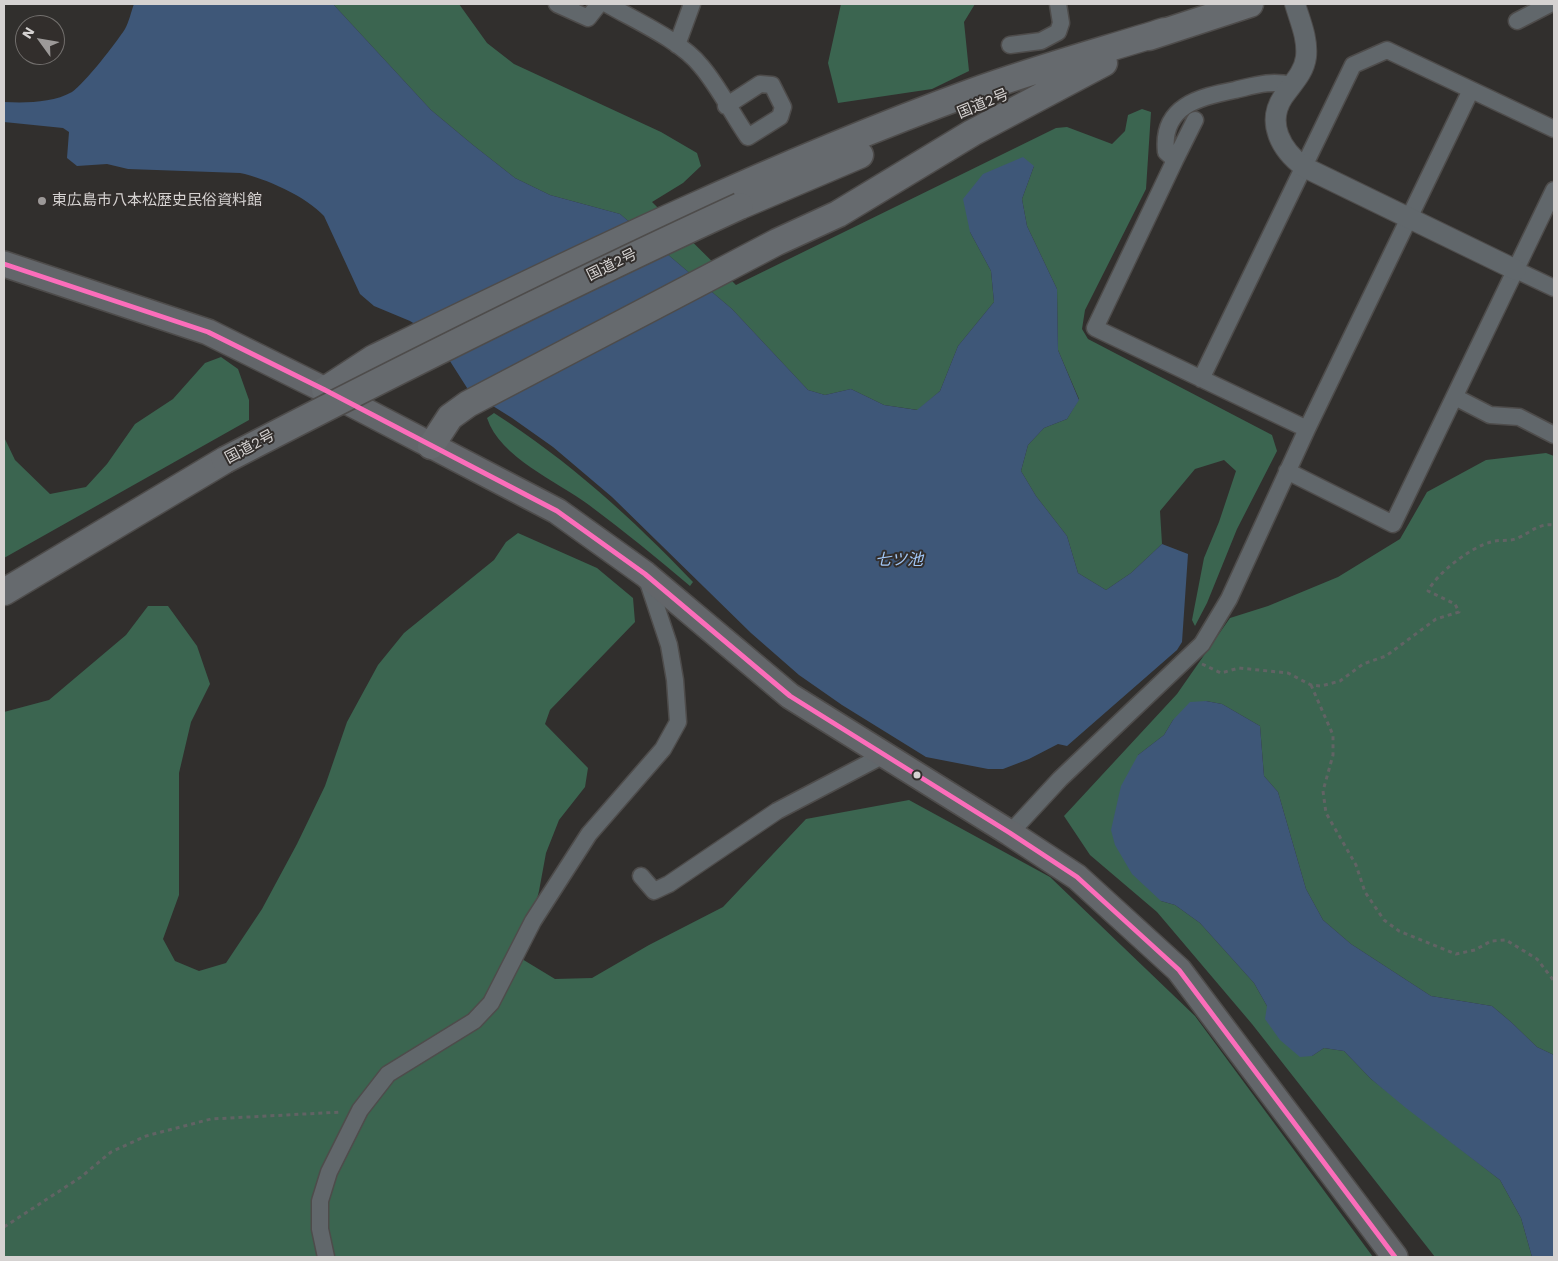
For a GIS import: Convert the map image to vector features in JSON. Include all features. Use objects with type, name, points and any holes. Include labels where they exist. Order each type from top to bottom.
[{"type":"highway","name":"国道2号","points":[[4,592],[225,460],[438,350],[618,262],[740,206],[931,124],[1165,31],[1250,4]]},
{"type":"highway","points":[[325,390],[374,358],[692,206],[818,152],[973,92],[1165,31]]},
{"type":"highway","points":[[431,446],[450,417],[468,404],[777,242],[838,214],[972,132],[1165,31]]},
{"type":"main road","points":[[4,264],[208,332],[325,390],[557,511],[645,574],[790,696],[1077,877],[1179,970],[1395,1257]]},
{"type":"street","points":[[557,4],[588,18],[599,4]]},
{"type":"street","points":[[607,4],[677,44],[701,65],[726,106]]},
{"type":"street","points":[[677,44],[692,4]]},
{"type":"street","points":[[1010,45],[1041,41],[1058,32],[1061,23],[1058,4]]},
{"type":"street","points":[[1294,4],[1306,41],[1303,70],[1282,99],[1276,116],[1277,135],[1285,149],[1304,167],[1554,288]]},
{"type":"street","points":[[1517,21],[1550,4]]},
{"type":"street","points":[[1201,379],[1353,65],[1387,50],[1554,129]]},
{"type":"street","points":[[1176,160],[1166,152],[1165,140],[1171,120],[1183,107],[1200,97],[1274,81],[1292,85]]},
{"type":"street","points":[[1010,833],[1060,779],[1202,644],[1229,599],[1307,429],[1471,90]]},
{"type":"street","points":[[1195,120],[1095,328],[1307,429]]},
{"type":"street","points":[[1287,472],[1393,524],[1554,190]]},
{"type":"street","points":[[1455,397],[1490,415],[1519,417],[1554,435]]},
{"type":"street","points":[[326,1257],[320,1229],[320,1201],[330,1172],[360,1110],[388,1074],[474,1021],[490,1003],[533,921],[589,834],[663,750],[678,722],[669,645],[645,574]]},
{"type":"street","points":[[641,876],[654,891],[669,884],[777,811],[884,754]]},
{"type":"path","points":[[1189,657],[1221,672],[1240,668],[1264,669],[1288,673],[1311,685],[1321,686],[1340,681],[1363,664],[1386,656],[1436,619],[1459,612],[1455,604],[1428,592],[1432,583],[1455,562],[1492,542],[1511,540],[1533,528],[1554,525]]},
{"type":"path","points":[[1311,685],[1333,735],[1333,755],[1323,791],[1326,813],[1356,865],[1365,892],[1384,920],[1399,931],[1456,954],[1475,950],[1491,941],[1506,940],[1538,959],[1554,982]]},
{"type":"path","points":[[4,1226],[80,1177],[111,1152],[146,1136],[211,1119],[360,1110]]},
{"type":"green space","points":[[333,4],[459,4],[487,43],[514,64],[661,132],[697,153],[701,166],[683,183],[652,202],[736,285],[1056,128],[1067,127],[1112,144],[1125,131],[1128,115],[1142,109],[1151,112],[1146,189],[1085,310],[1082,329],[1088,339],[1272,435],[1277,451],[1237,529],[1207,603],[1195,626],[1192,620],[1204,558],[1219,522],[1236,471],[1224,460],[1195,469],[1160,511],[1162,544],[1131,573],[1106,590],[1078,573],[1067,536],[1036,496],[1021,471],[1028,445],[1044,428],[1067,419],[1079,399],[1058,350],[1057,289],[1027,226],[1022,199],[1034,166],[970,232],[991,271],[994,302],[958,346],[940,391],[918,410],[884,405],[851,389],[825,395],[808,390],[732,309],[620,214],[550,195],[515,178],[473,145],[431,110]]},
{"type":"green space","points":[[841,4],[975,4],[964,22],[969,71],[932,89],[838,103],[828,63]]},
{"type":"green space","points":[[221,357],[238,369],[249,400],[249,420],[4,558],[4,437],[15,460],[50,494],[86,487],[107,464],[135,424],[173,399],[205,363]]},
{"type":"green space","points":[[494,413],[548,450],[623,513],[693,582],[690,586],[589,505],[517,457],[494,432],[487,418]]},
{"type":"green space","points":[[1546,453],[1554,456],[1554,1055],[1537,1047],[1492,1006],[1431,996],[1351,944],[1323,920],[1306,889],[1278,792],[1264,776],[1260,726],[1222,704],[1206,701],[1173,720],[1164,735],[1138,755],[1161,901],[1175,905],[1200,923],[1254,983],[1267,1006],[1312,1056],[1324,1048],[1344,1051],[1371,1079],[1500,1180],[1521,1218],[1532,1257],[1435,1257],[1252,1024],[1157,912],[1090,855],[1064,816],[1177,694],[1230,618],[1268,606],[1338,577],[1400,539],[1427,492],[1486,460]]},
{"type":"green space","points":[[518,533],[597,568],[633,598],[635,622],[550,710],[545,724],[588,768],[585,787],[559,820],[546,853],[539,891],[522,959],[555,979],[592,978],[649,945],[723,907],[806,819],[909,800],[1050,877],[1195,1016],[1373,1257],[4,1257],[4,712],[49,700],[126,635],[148,606],[168,606],[197,646],[210,684],[191,722],[179,773],[179,895],[163,939],[175,961],[199,971],[226,963],[262,909],[297,844],[325,786],[347,722],[378,665],[404,633],[494,560],[506,542]]},
{"type":"water","name":"七ツ池","points":[[134,4],[333,4],[431,110],[473,145],[515,178],[550,195],[620,214],[732,309],[808,390],[825,395],[851,389],[884,405],[917,410],[940,391],[958,346],[994,302],[991,271],[970,232],[963,199],[983,174],[1023,157],[1034,166],[1022,199],[1027,226],[1057,289],[1058,350],[1079,400],[1067,419],[1044,428],[1028,445],[1021,471],[1036,496],[1067,536],[1078,573],[1106,590],[1131,573],[1162,544],[1188,554],[1182,642],[1177,650],[1067,746],[1058,744],[1029,759],[1003,769],[988,769],[926,757],[842,705],[799,675],[751,633],[612,497],[553,447],[469,391],[434,336],[410,321],[374,306],[360,294],[324,216],[297,195],[273,184],[240,173],[128,169],[107,164],[77,166],[67,158],[69,132],[63,128],[4,122],[4,102],[48,100],[64,96],[78,87],[125,29]]},
{"type":"water","points":[[1206,701],[1222,704],[1260,726],[1264,776],[1278,792],[1306,889],[1323,920],[1351,944],[1431,996],[1492,1006],[1537,1047],[1554,1055],[1554,1257],[1532,1257],[1521,1218],[1500,1180],[1406,1108],[1371,1079],[1344,1051],[1324,1048],[1312,1056],[1300,1057],[1280,1040],[1265,1019],[1267,1006],[1254,983],[1200,923],[1175,905],[1161,901],[1132,874],[1115,845],[1111,830],[1121,786],[1138,755],[1164,735],[1173,720],[1190,702]]},
{"type":"transit line","points":[[4,264],[208,332],[325,390],[557,511],[645,574],[790,696],[1077,877],[1179,970],[1395,1257]]},
{"type":"place","name":"東広島市八本松歴史民俗資料館","points":[[42,201]]}]
